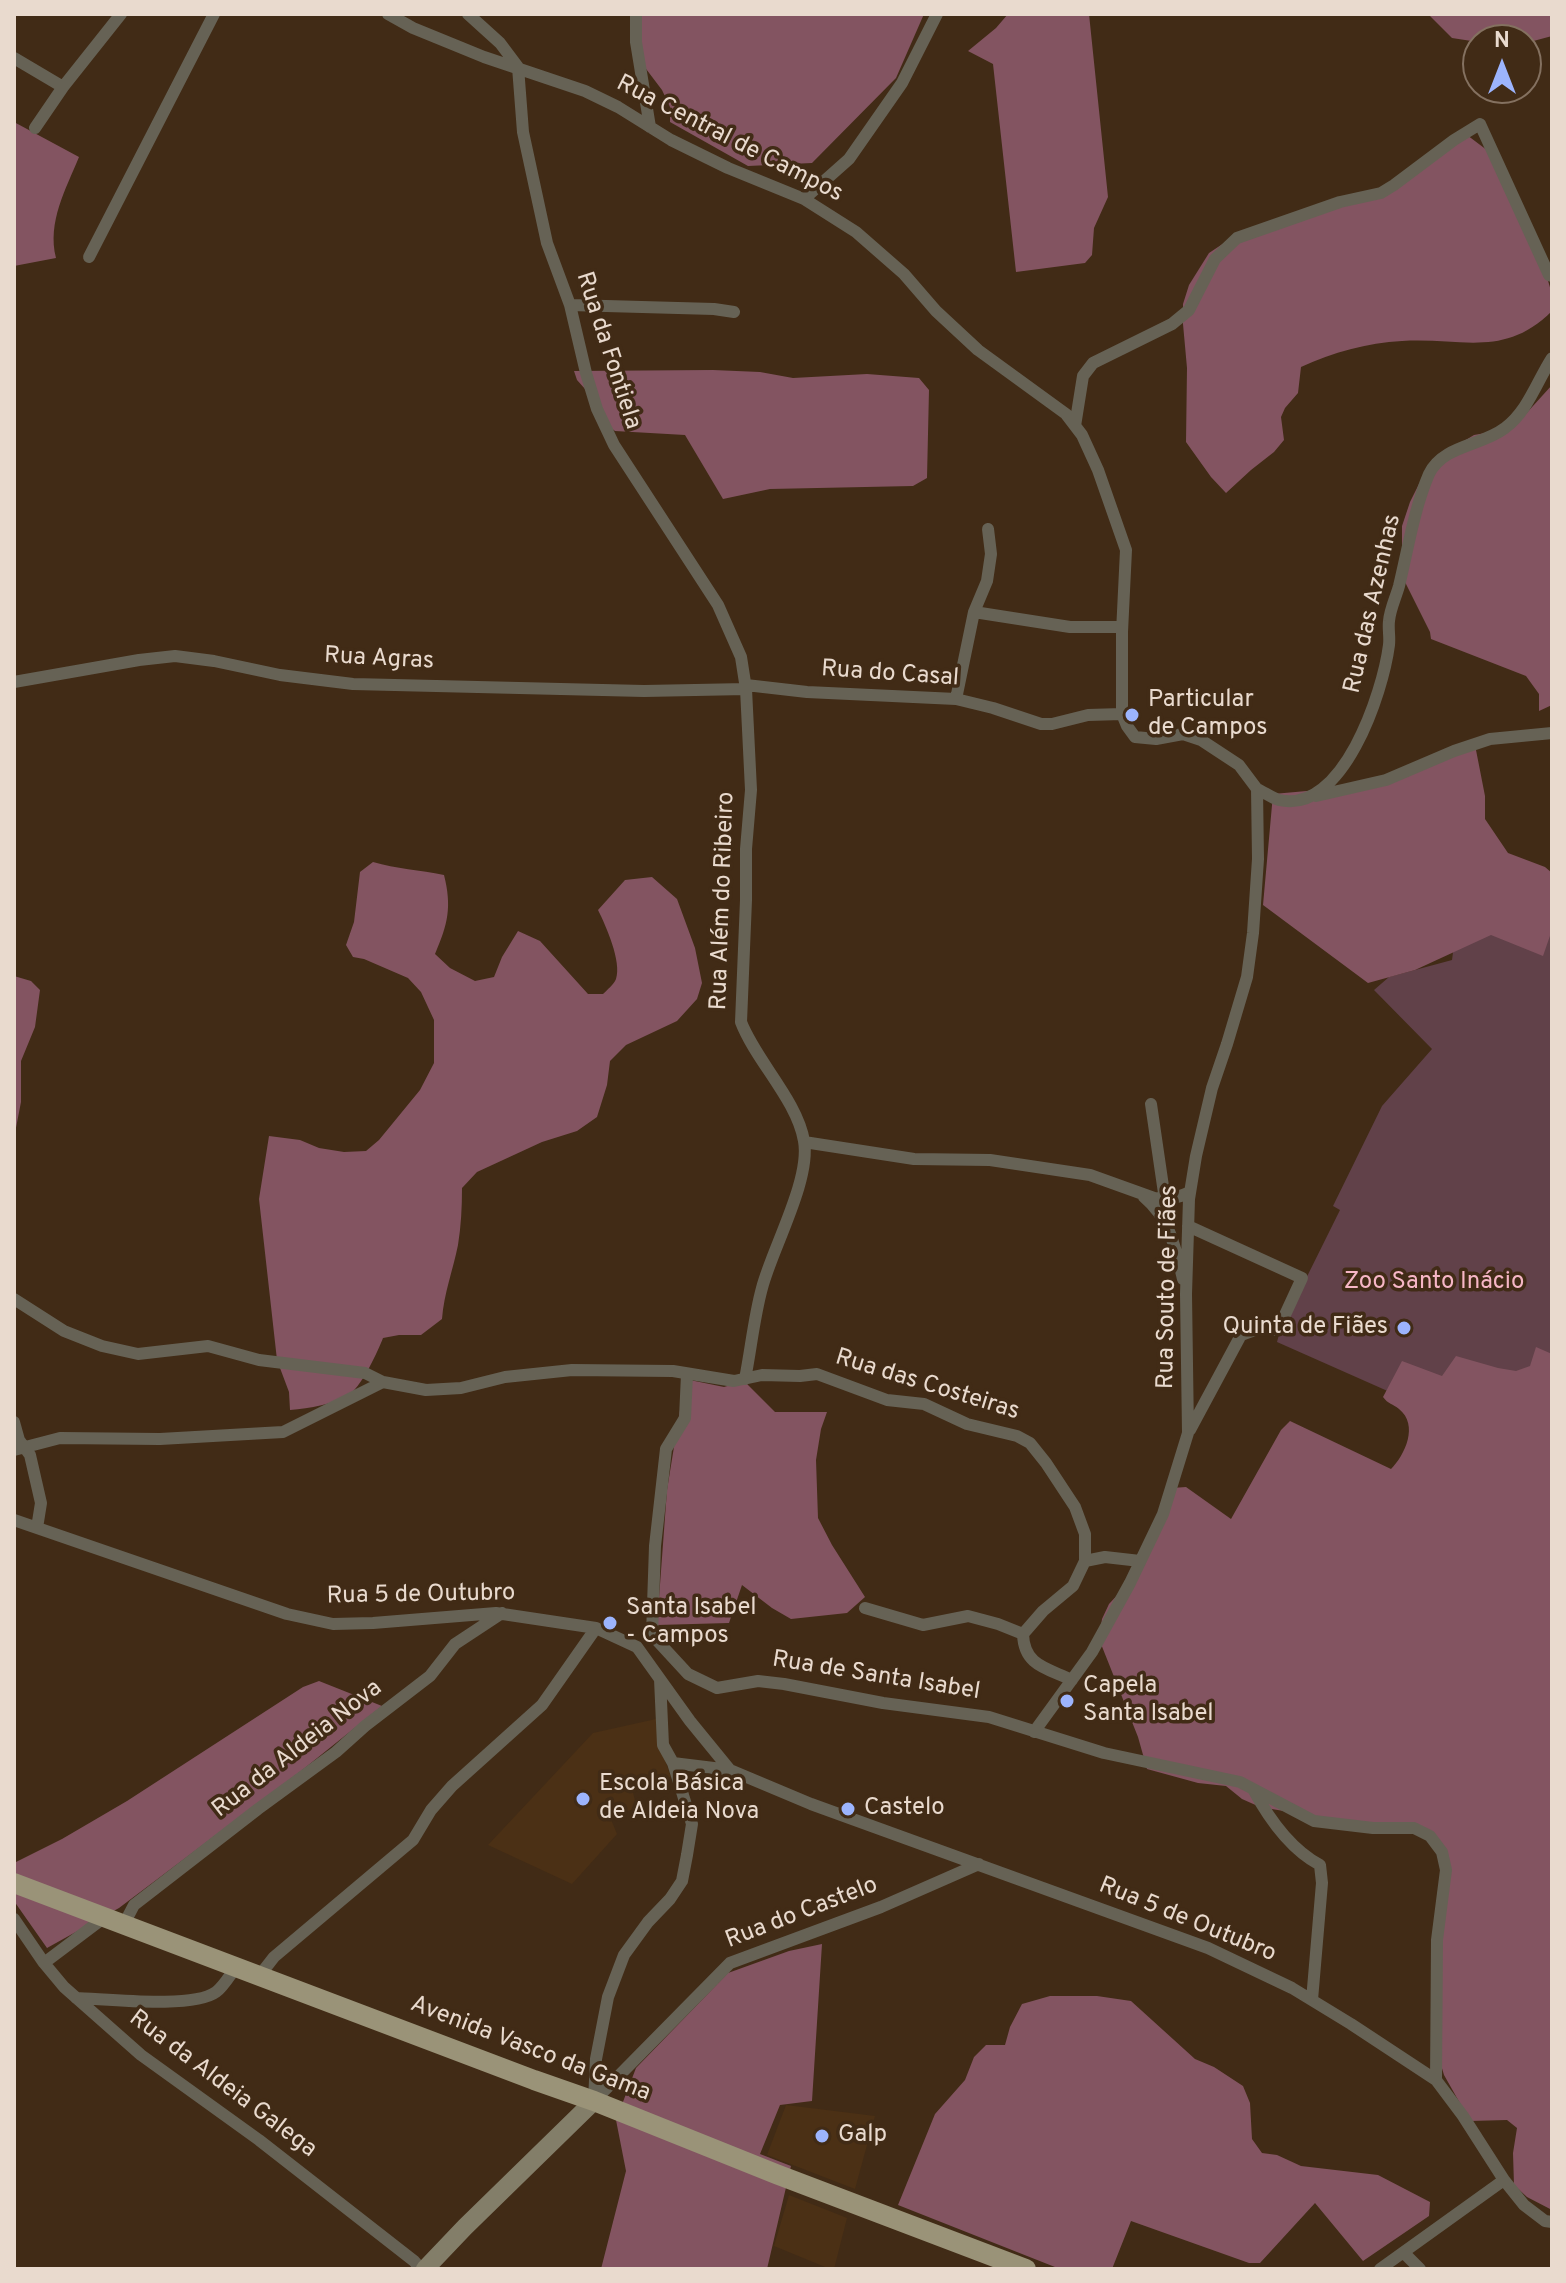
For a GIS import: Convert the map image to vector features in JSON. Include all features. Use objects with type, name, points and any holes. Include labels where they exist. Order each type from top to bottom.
[{"type":"main road","name":"Avenida Vasco da Gama","points":[[14,1883],[594,2101],[1026,2269]]},
{"type":"street","points":[[35,128],[121,14]]},
{"type":"street","points":[[89,257],[214,14]]},
{"type":"street","name":"Rua Central de Campos","points":[[388,14],[413,28],[470,51],[585,91],[618,107],[671,140],[728,168],[804,199],[856,232],[904,274],[936,311],[978,350],[1066,414],[1082,435],[1098,470],[1126,550],[1122,714]]},
{"type":"street","points":[[468,14],[500,43],[518,67]]},
{"type":"street","points":[[636,14],[636,42],[650,127]]},
{"type":"street","points":[[804,199],[849,159],[902,83],[937,14]]},
{"type":"street","points":[[14,58],[63,87]]},
{"type":"street","name":"Rua da Fontiela","points":[[518,67],[523,132],[534,189],[547,243],[570,305],[597,409],[631,472],[718,605],[741,657],[746,687]]},
{"type":"street","points":[[1075,426],[1083,376],[1093,363],[1181,317],[1189,310],[1215,259],[1237,238],[1340,202],[1381,193],[1480,124],[1552,276]]},
{"type":"street","points":[[570,305],[734,312]]},
{"type":"street","name":"Rua das Azenhas","points":[[1301,799],[1324,788],[1349,759],[1369,719],[1389,644],[1389,621],[1430,473],[1454,450],[1488,439],[1508,426],[1533,394],[1552,358]]},
{"type":"street","points":[[956,699],[974,612],[987,581],[991,554],[988,529]]},
{"type":"street","points":[[974,612],[1070,627],[1122,627]]},
{"type":"street","name":"Rua Agras","points":[[14,682],[175,656],[280,675],[353,684],[644,691],[746,687]]},
{"type":"street","name":"Rua do Casal","points":[[746,687],[956,699],[1041,724],[1088,715],[1122,714]]},
{"type":"street","name":"Rua Além do Ribeiro","points":[[745,1379],[762,1287],[803,1167],[804,1142],[797,1120],[746,1037],[741,1022],[746,849],[751,790],[746,687]]},
{"type":"street","points":[[1122,714],[1135,737],[1156,739],[1183,734],[1201,740],[1239,765],[1257,789],[1279,800],[1301,799],[1386,780],[1490,739],[1552,733]]},
{"type":"street","name":"Rua Souto de Fiães","points":[[1034,1732],[1092,1652],[1140,1561],[1163,1514],[1188,1433],[1186,1294],[1190,1192],[1212,1088],[1247,977],[1258,859],[1257,789]]},
{"type":"street","points":[[1151,1104],[1165,1200]]},
{"type":"street","points":[[804,1142],[914,1159],[990,1160],[1090,1175],[1165,1200],[1190,1192]]},
{"type":"street","points":[[1138,1192],[1155,1207],[1171,1230],[1186,1294]]},
{"type":"street","points":[[1188,1226],[1302,1278],[1278,1330],[1260,1328],[1241,1335],[1188,1433]]},
{"type":"street","name":"Rua das Costeiras","points":[[14,1299],[64,1331],[102,1346],[138,1354],[208,1346],[259,1360],[365,1373],[383,1382],[426,1390],[461,1388],[505,1377],[572,1370],[673,1371],[719,1381],[762,1375],[817,1374],[887,1400],[924,1404],[967,1424],[1017,1436],[1030,1443],[1075,1507],[1085,1534],[1085,1561]]},
{"type":"street","points":[[637,1647],[652,1635],[655,1546],[666,1449],[685,1418],[687,1374]]},
{"type":"street","points":[[19,1448],[60,1438],[160,1439],[283,1432],[383,1382]]},
{"type":"street","points":[[14,1422],[19,1448]]},
{"type":"street","points":[[19,1448],[30,1455],[41,1503],[37,1528]]},
{"type":"street","name":"Rua 5 de Outubro","points":[[14,1520],[287,1614],[333,1624],[502,1613],[596,1628],[637,1647],[730,1770]]},
{"type":"street","points":[[1072,1680],[1031,1661],[1023,1647],[1023,1634],[1043,1611],[1073,1586],[1085,1561],[1105,1557],[1140,1561]]},
{"type":"street","points":[[865,1608],[923,1625],[968,1616],[1023,1634]]},
{"type":"street","name":"Rua da Aldeia Nova","points":[[44,1963],[114,1920],[336,1752],[430,1676],[455,1644],[502,1613]]},
{"type":"street","points":[[260,1975],[274,1957],[413,1840],[431,1810],[452,1786],[542,1705],[596,1628]]},
{"type":"street","name":"Rua de Santa Isabel","points":[[652,1635],[688,1674],[717,1688],[758,1681],[883,1703],[989,1717],[1104,1753],[1240,1782],[1314,1821],[1373,1828],[1414,1828],[1430,1836],[1442,1852],[1446,1870],[1437,1940],[1436,2080]]},
{"type":"street","points":[[423,2269],[594,2101],[596,2059],[608,1997],[624,1955],[682,1881],[692,1824],[673,1763],[663,1745],[660,1677]]},
{"type":"street","name":"Rua 5 de Outubro","points":[[673,1763],[730,1770],[811,1804],[1208,1948],[1292,1988],[1436,2080],[1524,2205],[1545,2221],[1552,2222]]},
{"type":"street","points":[[1253,1789],[1264,1810],[1287,1839],[1304,1857],[1320,1865],[1322,1883],[1312,2000]]},
{"type":"street","name":"Rua do Castelo","points":[[594,2101],[730,1963],[881,1907],[979,1864]]},
{"type":"street","name":"Rua da Aldeia Galega","points":[[14,1919],[64,1987],[141,2055],[259,2140],[423,2269]]},
{"type":"street","points":[[76,1998],[194,2001],[216,1992],[236,1967]]},
{"type":"street","points":[[1380,2269],[1504,2180]]},
{"type":"street","points":[[1404,2253],[1420,2269]]},
{"type":"shaded area","points":[[632,14],[924,14],[896,78],[812,163],[748,166],[670,122],[670,107],[662,90],[634,53]]},
{"type":"shaded area","points":[[1008,14],[1089,14],[1108,197],[1094,228],[1092,255],[1085,263],[1016,272],[993,64],[968,51]]},
{"type":"shaded area","points":[[1428,14],[1552,14],[1552,36],[1542,39],[1542,24],[1462,24],[1462,40],[1452,38]]},
{"type":"shaded area","points":[[14,122],[79,157],[56,219],[56,258],[14,266]]},
{"type":"shaded area","points":[[1467,135],[1500,160],[1543,264],[1552,294],[1552,311],[1534,326],[1499,341],[1376,344],[1338,353],[1301,367],[1298,393],[1281,417],[1284,440],[1226,493],[1186,442],[1187,368],[1183,304],[1189,285],[1209,253],[1224,243],[1399,187]]},
{"type":"shaded area","points":[[574,371],[760,372],[793,378],[867,374],[919,378],[929,390],[927,478],[913,486],[770,489],[723,499],[685,435],[615,431],[604,423],[593,398],[577,380]]},
{"type":"shaded area","points":[[1552,385],[1552,705],[1539,711],[1539,694],[1526,676],[1431,639],[1402,576],[1402,526],[1419,484],[1454,447],[1474,435],[1502,430],[1523,417]]},
{"type":"shaded area","points":[[1461,746],[1476,750],[1485,796],[1485,819],[1508,853],[1545,867],[1552,873],[1552,930],[1543,956],[1491,935],[1415,970],[1368,983],[1263,905],[1273,794],[1385,784]]},
{"type":"shaded area","points":[[373,862],[444,875],[447,915],[435,954],[450,968],[475,981],[494,977],[518,931],[540,941],[588,994],[603,994],[615,981],[617,972],[612,944],[598,910],[625,880],[652,877],[677,899],[695,948],[702,983],[697,999],[677,1021],[626,1045],[610,1061],[607,1085],[597,1117],[577,1131],[542,1142],[477,1172],[462,1188],[458,1245],[442,1319],[421,1335],[383,1338],[365,1376],[351,1393],[329,1403],[290,1410],[289,1392],[277,1360],[259,1199],[269,1136],[300,1140],[319,1148],[344,1152],[366,1151],[379,1140],[420,1090],[434,1063],[434,1020],[421,992],[408,978],[353,957],[346,945],[354,922],[360,872]]},
{"type":"shaded area","points":[[14,976],[31,981],[40,990],[35,1027],[21,1061],[21,1102],[14,1138]]},
{"type":"shaded area","points":[[1536,1347],[1552,1354],[1552,2210],[1527,2197],[1514,2185],[1513,2153],[1517,2128],[1507,2120],[1470,2121],[1444,2075],[1433,2038],[1441,1872],[1438,1850],[1418,1831],[1260,1807],[1242,1799],[1226,1786],[1198,1783],[1147,1769],[1138,1737],[1099,1639],[1102,1619],[1109,1604],[1122,1590],[1172,1488],[1186,1487],[1231,1519],[1281,1430],[1290,1421],[1391,1469],[1405,1448],[1409,1431],[1405,1416],[1383,1397],[1402,1361],[1442,1376],[1456,1356],[1516,1371],[1530,1366]]},
{"type":"shaded area","points":[[685,1379],[724,1387],[744,1381],[775,1412],[827,1412],[816,1460],[818,1518],[865,1597],[847,1613],[791,1619],[742,1585],[729,1623],[657,1625],[667,1490]]},
{"type":"shaded area","points":[[319,1681],[382,1706],[119,1908],[47,1948],[14,1901],[14,1863],[127,1801],[303,1687]]},
{"type":"shaded area","name":"Escola Básica de Aldeia Nova","points":[[656,1719],[659,1745],[671,1777],[632,1789],[637,1808],[610,1817],[617,1834],[572,1884],[488,1845],[593,1733]]},
{"type":"shaded area","points":[[822,1944],[812,2101],[780,2105],[760,2154],[791,2166],[767,2269],[601,2269],[626,2171],[616,2120],[636,2068],[728,1973],[789,1951]]},
{"type":"shaded area","points":[[1050,1996],[1097,1996],[1131,2001],[1195,2059],[1243,2086],[1250,2103],[1252,2139],[1262,2153],[1277,2155],[1301,2166],[1378,2175],[1430,2202],[1429,2216],[1363,2261],[1315,2203],[1260,2263],[1249,2263],[1131,2221],[1112,2269],[1060,2269],[898,2205],[935,2114],[965,2080],[974,2057],[986,2045],[1005,2045],[1022,2004]]},
{"type":"shaded area","name":"Galp","points":[[786,2105],[875,2116],[855,2189],[767,2155]]},
{"type":"shaded area","name":"Galp","points":[[789,2195],[847,2218],[834,2269],[774,2246]]},
{"type":"green space","name":"Zoo Santo Inácio","points":[[1552,916],[1552,1520],[1462,1424],[1277,1342],[1340,1210],[1333,1206],[1382,1106],[1432,1049],[1374,990],[1389,977],[1452,960],[1454,945]]},
{"type":"place","name":"Particular de Campos","points":[[1132,715]]},
{"type":"place","name":"Quinta de Fiães","points":[[1404,1328]]},
{"type":"place","name":"Santa Isabel - Campos","points":[[610,1623]]},
{"type":"place","name":"Capela Santa Isabel","points":[[1067,1701]]},
{"type":"place","name":"Escola Básica de Aldeia Nova","points":[[583,1799]]},
{"type":"place","name":"Castelo","points":[[848,1809]]},
{"type":"place","name":"Galp","points":[[822,2136]]}]
